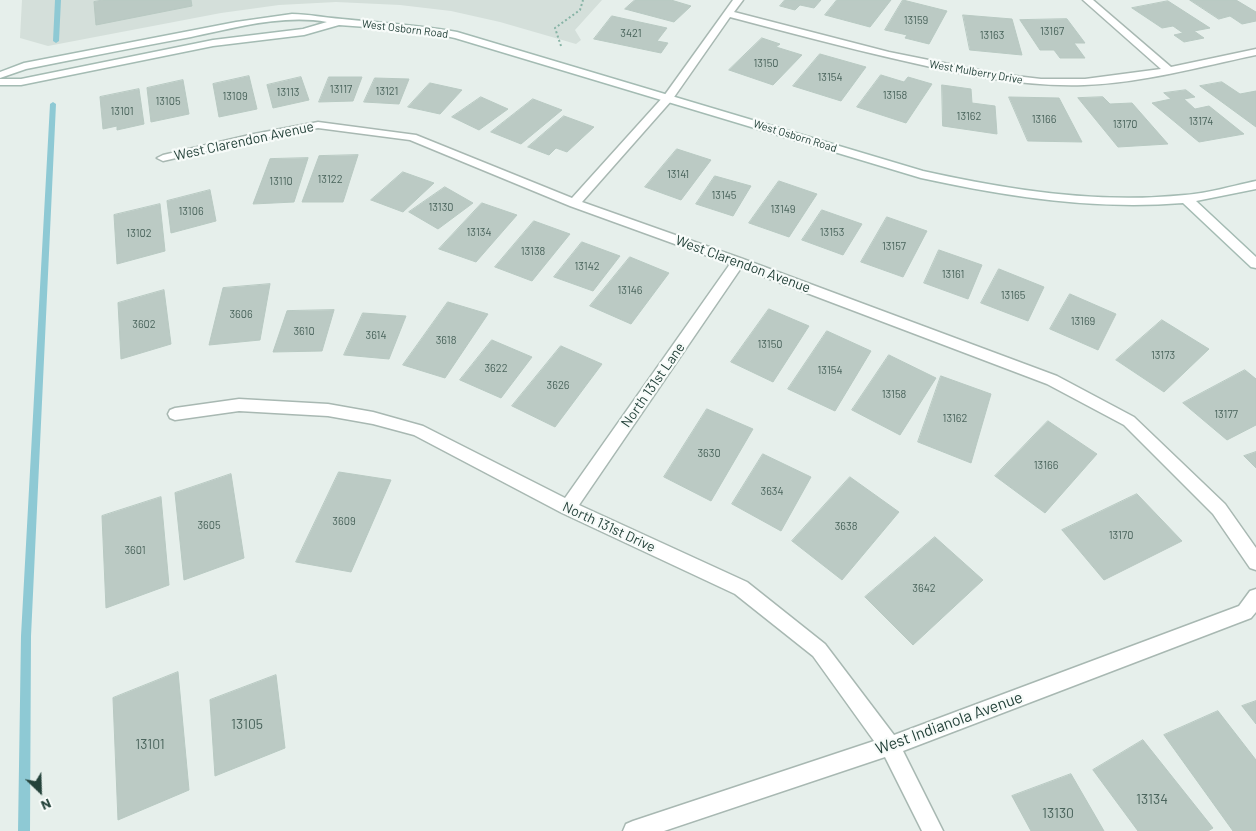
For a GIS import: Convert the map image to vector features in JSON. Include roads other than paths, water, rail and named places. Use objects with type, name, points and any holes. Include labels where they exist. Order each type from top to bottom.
[{"type":"street","points":[[574,203],[668,98],[738,0]]},
{"type":"street","points":[[1088,0],[1168,70]]},
{"type":"street","name":"West Mulberry Drive","points":[[729,14],[883,54],[964,72],[1016,80],[1084,82],[1168,70],[1256,52]]},
{"type":"street","name":"West Osborn Road","points":[[0,75],[24,66],[236,25],[312,17],[340,22],[422,28],[457,35],[504,47],[921,174],[992,190],[1080,200],[1133,202],[1186,199],[1256,185]]},
{"type":"street","name":"West Osborn Road","points":[[0,82],[21,82],[213,43],[304,32],[340,22]]},
{"type":"street","name":"West Clarendon Avenue","points":[[164,158],[254,137],[318,125],[412,137],[574,203],[738,262],[1052,380],[1129,421],[1219,509],[1256,562]]},
{"type":"street","points":[[1186,199],[1256,264]]},
{"type":"street","name":"North 131st Lane","points":[[568,508],[738,262]]},
{"type":"street","name":"North 131st Drive","points":[[175,414],[240,405],[328,410],[373,418],[418,430],[568,508],[741,588],[819,650],[890,746],[933,831]]},
{"type":"street","name":"West Indianola Avenue","points":[[633,831],[890,746],[1245,612],[1256,597]]},
{"type":"waterway","points":[[56,41],[58,0]]},
{"type":"waterway","points":[[24,831],[26,636],[53,104]]}]
